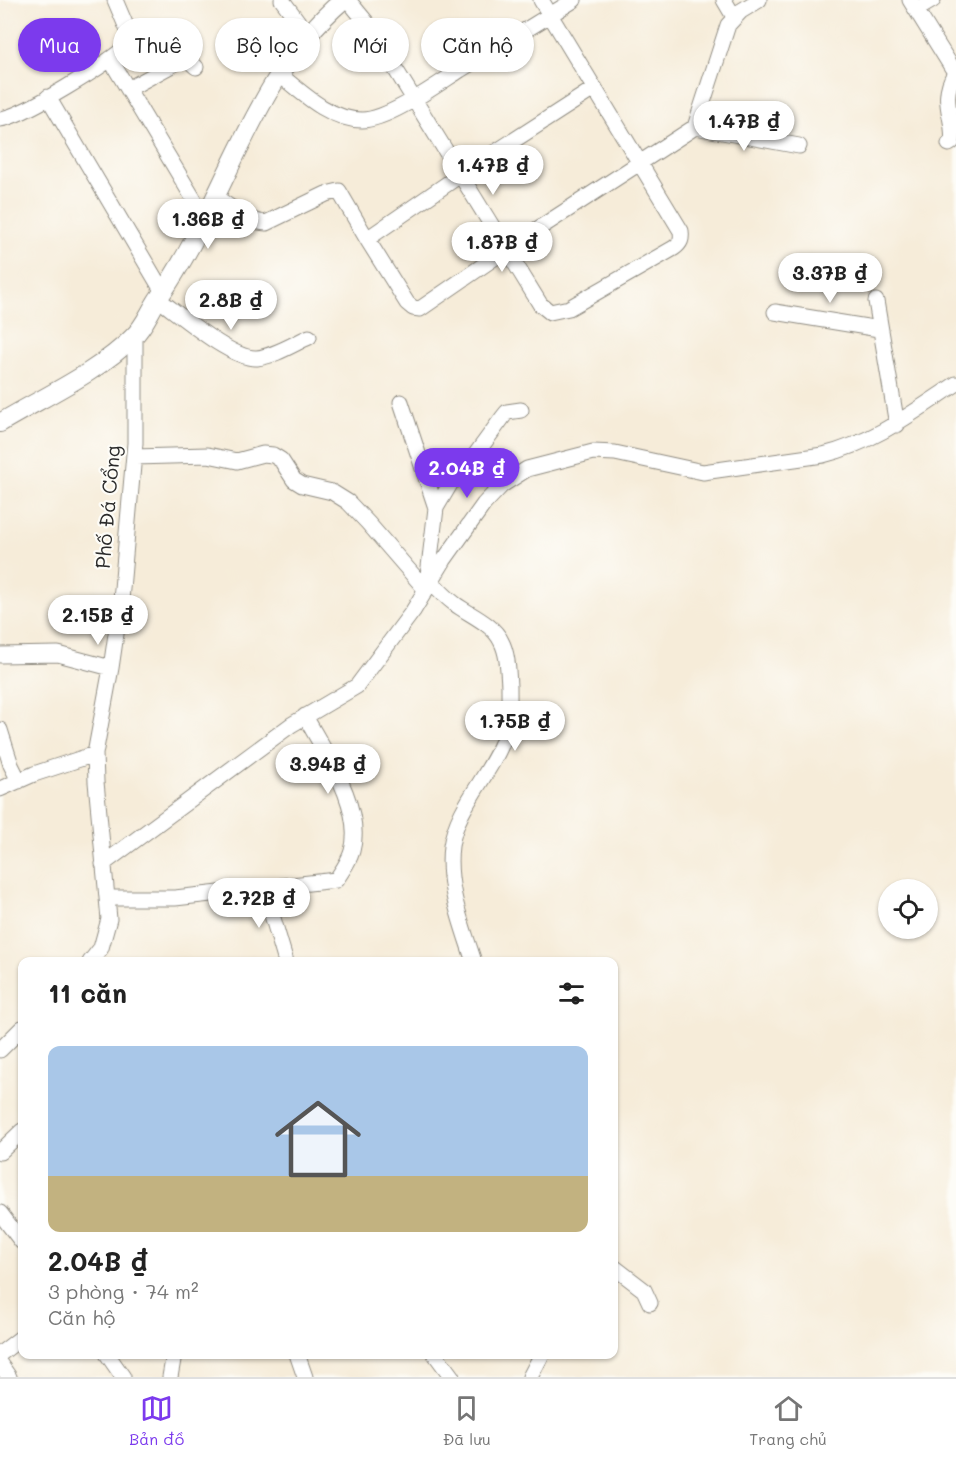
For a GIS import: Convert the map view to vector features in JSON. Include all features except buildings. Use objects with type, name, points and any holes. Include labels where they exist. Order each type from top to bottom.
[{"type":"main road","points":[[320,23],[344,0]]},
{"type":"main road","points":[[0,423],[102,362],[135,336],[205,218],[253,118],[279,74]]},
{"type":"street","points":[[0,119],[11,118],[48,97],[110,59],[128,45],[129,39],[115,0]]},
{"type":"street","points":[[282,0],[296,18]]},
{"type":"street","points":[[348,0],[367,23],[540,304],[550,312],[569,308],[674,248],[680,244],[682,238],[681,231],[541,0]]},
{"type":"street","points":[[279,74],[320,106],[347,117],[362,120],[373,119],[414,99],[574,0]]},
{"type":"street","points":[[724,0],[734,17]]},
{"type":"street","points":[[215,196],[245,216],[266,222],[326,194],[339,191],[407,303],[420,309],[507,249],[695,127],[728,25],[734,17],[759,0]]},
{"type":"street","points":[[933,0],[913,5],[955,74],[948,88],[956,133],[949,144]]},
{"type":"street","points":[[110,59],[205,218]]},
{"type":"street","points":[[128,89],[159,72]]},
{"type":"street","points":[[367,239],[460,175],[595,88]]},
{"type":"street","points":[[48,97],[161,295],[228,350],[244,357],[257,358],[272,354],[309,337]]},
{"type":"street","points":[[695,127],[799,146]]},
{"type":"street","points":[[876,301],[897,425]]},
{"type":"street","points":[[775,312],[879,329]]},
{"type":"street","name":"Phố Đá Cổng","points":[[94,957],[101,948],[107,930],[108,898],[103,864],[95,754],[121,600],[134,457],[135,336]]},
{"type":"street","points":[[103,864],[305,716],[357,686],[413,611],[444,560],[484,504],[502,485],[527,469],[593,452],[615,453],[687,470],[716,471],[833,453],[897,425],[956,384]]},
{"type":"street","points":[[401,402],[436,508],[429,586]]},
{"type":"street","points":[[436,508],[452,481],[473,458],[507,412],[521,410]]},
{"type":"street","points":[[134,457],[208,455],[237,461],[264,454],[273,455],[281,460],[294,480],[302,485],[332,492],[348,502],[429,586],[486,625],[501,639],[508,671],[509,698],[506,733],[499,750],[462,815],[451,845],[452,888],[473,957]]},
{"type":"street","points":[[0,655],[58,654],[111,668]]},
{"type":"street","points":[[108,898],[175,898],[336,880],[353,849],[354,823],[350,807],[334,770],[305,716]]},
{"type":"street","points":[[0,730],[11,765],[19,781]]},
{"type":"street","points":[[0,789],[95,754]]},
{"type":"street","points":[[264,888],[285,957]]},
{"type":"street","points":[[0,1050],[18,1032]]},
{"type":"street","points":[[0,1152],[18,1135]]},
{"type":"street","points":[[0,1213],[18,1237]]},
{"type":"street","points":[[618,1270],[644,1290],[650,1303]]},
{"type":"street","points":[[0,1354],[18,1340]]},
{"type":"street","points":[[110,1359],[123,1377]]},
{"type":"street","points":[[170,1377],[173,1359]]},
{"type":"street","points":[[299,1359],[305,1377]]},
{"type":"street","points":[[439,1359],[452,1377]]},
{"type":"street","points":[[530,1377],[539,1359]]},
{"type":"street","points":[[0,1364],[9,1377]]}]
